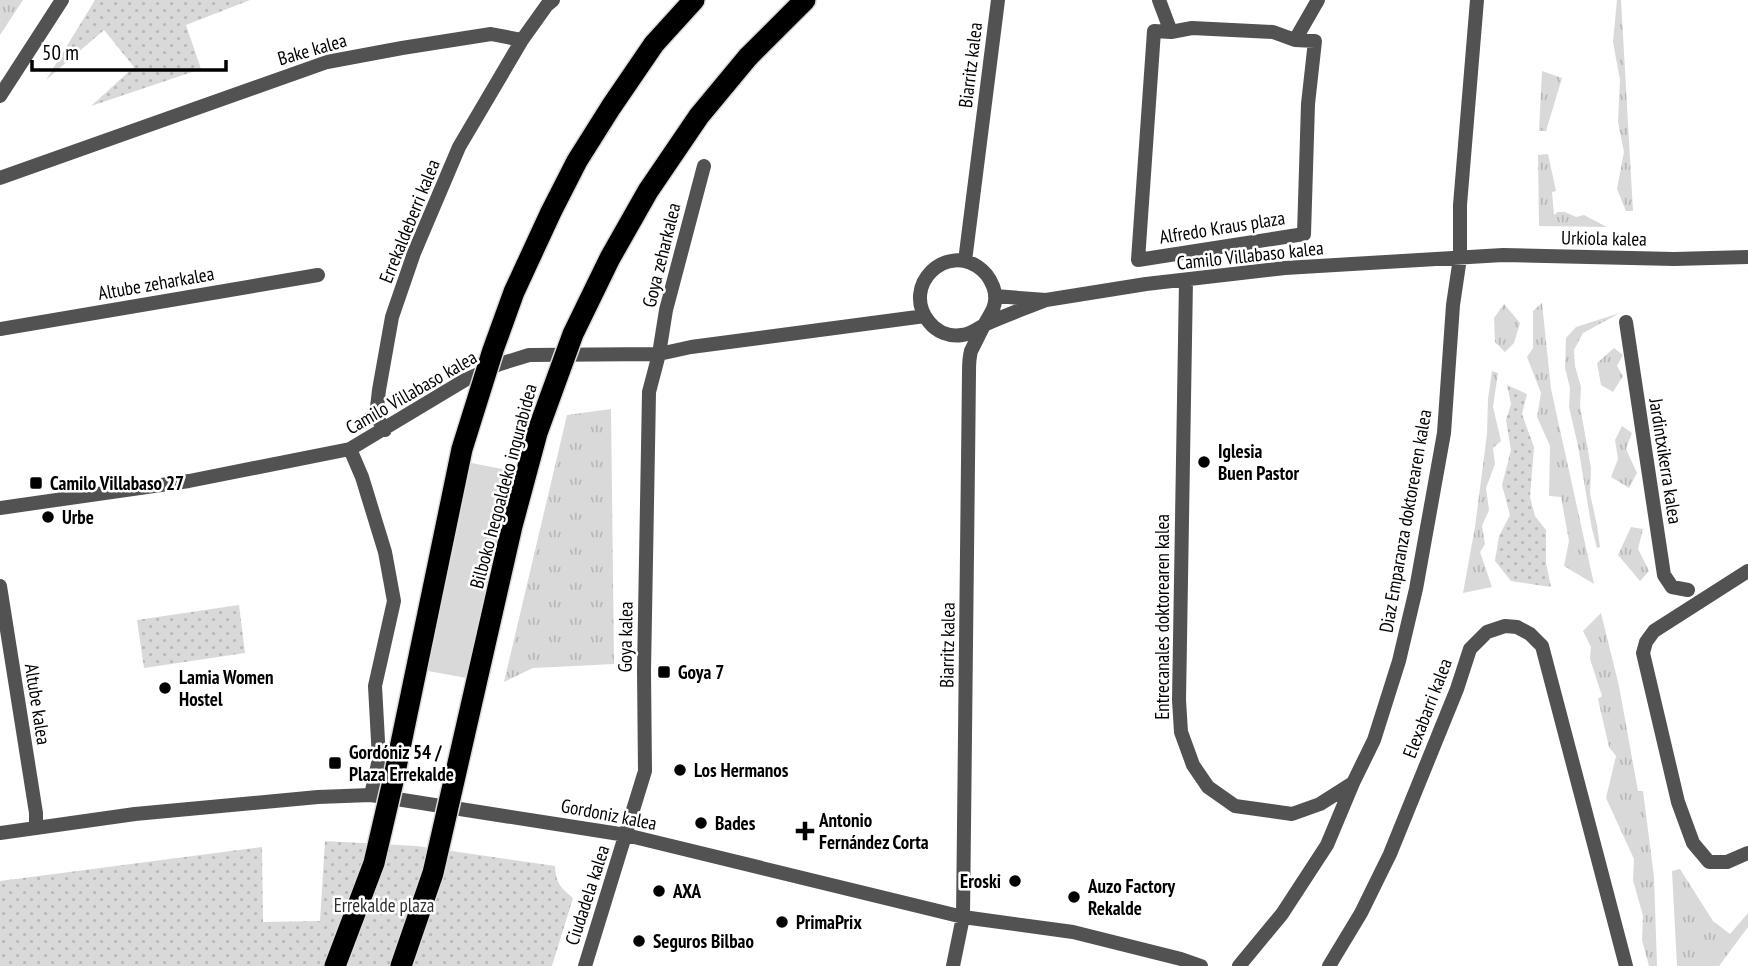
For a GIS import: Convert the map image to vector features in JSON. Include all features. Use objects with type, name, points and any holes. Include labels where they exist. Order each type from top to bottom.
[{"type":"highway","points":[[335,966],[374,863],[462,449],[514,292],[572,171],[611,107],[654,44],[694,0]]},
{"type":"highway","name":"Bilboko hegoaldeko ingurabidea","points":[[401,966],[433,873],[512,526],[537,433],[573,334],[610,258],[648,191],[699,116],[748,57],[805,0]]},
{"type":"street","points":[[0,96],[62,0]]},
{"type":"street","name":"Errekaldeberri kalea","points":[[384,430],[376,416],[379,390],[392,317],[414,253],[459,147],[523,40],[553,0]]},
{"type":"street","name":"Biarritz kalea","points":[[965,261],[998,0]]},
{"type":"street","points":[[1159,0],[1171,32]]},
{"type":"street","points":[[1295,40],[1318,0]]},
{"type":"street","name":"Diaz Emparanza doktorearen kalea","points":[[1239,966],[1282,914],[1327,845],[1374,740],[1399,661],[1416,589],[1444,433],[1453,305],[1460,258],[1460,205],[1477,0]]},
{"type":"street","name":"Alfredo Kraus plaza","points":[[1192,28],[1273,32],[1295,40],[1315,41],[1308,104],[1304,234],[1138,260],[1154,32],[1171,32],[1192,28]]},
{"type":"street","name":"Bake kalea","points":[[0,178],[327,62],[491,34],[523,40]]},
{"type":"street","name":"Goya zeharkalea","points":[[659,354],[666,310],[704,166]]},
{"type":"street","name":"Urkiola kalea","points":[[1460,258],[1503,255],[1748,257]]},
{"type":"street","name":"Camilo Villabaso kalea","points":[[1046,299],[1285,268],[1460,258]]},
{"type":"street","points":[[984,326],[994,307],[995,296],[993,284],[986,273],[977,265],[953,260],[931,271],[920,292],[920,304],[932,325],[941,332],[952,335],[974,332],[1046,299]]},
{"type":"street","name":"Altube zeharkalea","points":[[0,329],[318,275]]},
{"type":"street","name":"Entrecanales doktorearen kalea","points":[[1186,280],[1178,700],[1181,732],[1193,765],[1208,786],[1235,806],[1292,814],[1320,804],[1353,783]]},
{"type":"street","points":[[995,296],[1046,299]]},
{"type":"street","name":"Camilo Villabaso kalea","points":[[0,508],[189,481],[350,449],[465,380],[529,355],[659,354],[691,347],[925,316]]},
{"type":"street","name":"Jardintxikerra kalea","points":[[1626,321],[1664,575],[1671,587],[1688,590]]},
{"type":"street","name":"Biarritz kalea","points":[[954,966],[964,917],[969,372],[970,355],[984,326]]},
{"type":"street","name":"Goya kalea","points":[[626,835],[645,771],[649,392],[659,354]]},
{"type":"street","points":[[350,449],[362,477],[384,552],[394,601],[375,687],[379,759],[372,794]]},
{"type":"street","points":[[1748,571],[1654,631],[1646,642],[1643,653],[1678,802],[1693,843],[1709,862],[1727,862],[1748,853]]},
{"type":"street","name":"Altube kalea","points":[[0,586],[34,799],[36,828]]},
{"type":"street","name":"Elexabarri kalea","points":[[1329,966],[1361,913],[1390,854],[1470,649],[1487,632],[1505,626],[1517,627],[1530,634],[1542,646],[1626,966]]},
{"type":"street","name":"Gordoniz kalea","points":[[0,833],[135,814],[372,794],[626,835],[964,917],[1073,932],[1201,966]]},
{"type":"street","name":"Ciudadela kalea","points":[[585,966],[626,835]]},
{"type":"green space","points":[[0,0],[23,0],[0,35]]},
{"type":"green space","points":[[95,0],[250,0],[186,25],[201,69],[91,106],[134,67],[104,30],[46,80]]},
{"type":"green space","points":[[1617,0],[1621,0],[1633,211],[1626,211],[1617,189],[1624,152],[1618,122],[1620,80],[1613,42]]},
{"type":"green space","points":[[1542,71],[1562,78],[1546,131],[1539,131]]},
{"type":"green space","points":[[1548,154],[1556,191],[1552,192],[1554,215],[1565,212],[1576,217],[1584,215],[1607,227],[1539,226],[1538,155]]},
{"type":"green space","points":[[1542,303],[1551,389],[1594,584],[1564,566],[1569,541],[1561,497],[1549,496],[1550,446],[1537,417],[1541,393],[1527,357],[1533,348],[1533,311]]},
{"type":"green space","points":[[1504,304],[1520,323],[1514,343],[1505,352],[1495,342],[1494,318]]},
{"type":"green space","points":[[1620,313],[1583,333],[1574,350],[1591,468],[1590,494],[1600,547],[1597,548],[1569,407],[1570,388],[1565,368],[1566,338],[1576,327]]},
{"type":"green space","points":[[1614,348],[1623,355],[1617,366],[1623,376],[1613,392],[1601,385],[1597,363]]},
{"type":"green space","points":[[1492,371],[1498,373],[1493,407],[1501,441],[1493,448],[1495,464],[1486,488],[1489,510],[1482,526],[1485,544],[1480,552],[1492,587],[1463,593],[1475,527]]},
{"type":"green space","points":[[1507,385],[1527,394],[1522,414],[1534,447],[1530,497],[1535,516],[1546,530],[1546,563],[1551,587],[1511,581],[1495,561],[1499,536],[1510,515],[1502,485],[1511,450],[1506,420],[1511,404]]},
{"type":"green space","points":[[611,409],[614,664],[533,668],[504,682],[567,415]]},
{"type":"green space","points":[[1622,426],[1632,433],[1626,449],[1637,473],[1629,488],[1611,477],[1618,459],[1615,440]]},
{"type":"green space","points":[[456,460],[517,472],[478,680],[417,669]]},
{"type":"green space","points":[[1631,527],[1643,529],[1638,549],[1649,571],[1640,581],[1618,555]]},
{"type":"green space","points":[[239,605],[245,653],[144,668],[137,620]]},
{"type":"green space","points":[[1601,613],[1619,686],[1638,791],[1643,791],[1654,877],[1657,966],[1649,966],[1642,940],[1643,916],[1633,880],[1634,859],[1606,798],[1616,756],[1609,747],[1598,699],[1602,696],[1590,659],[1591,647],[1583,631]]},
{"type":"green space","name":"Errekalde plaza","points":[[325,841],[417,846],[555,866],[556,877],[573,898],[552,966],[0,966],[0,881],[262,847],[263,922],[320,921]]},
{"type":"green space","points":[[1680,869],[1713,921],[1730,934],[1748,913],[1748,927],[1719,966],[1677,966],[1672,871]]},
{"type":"place","name":"Iglesia Buen Pastor","points":[[1204,462]]},
{"type":"place","name":"Camilo Villabaso 27","points":[[36,483]]},
{"type":"place","name":"Urbe","points":[[48,517]]},
{"type":"place","name":"Goya 7","points":[[664,672]]},
{"type":"place","name":"Lamia Women Hostel","points":[[165,688]]},
{"type":"place","name":"Gordóniz 54 / Plaza Errekalde","points":[[335,763]]},
{"type":"place","name":"Los Hermanos","points":[[680,770]]},
{"type":"place","name":"Bades","points":[[701,823]]},
{"type":"place","name":"Antonio Fernández Corta","points":[[805,831]]},
{"type":"place","name":"Eroski","points":[[1015,881]]},
{"type":"place","name":"AXA","points":[[659,891]]},
{"type":"place","name":"Auzo Factory Rekalde","points":[[1074,897]]},
{"type":"place","name":"PrimaPrix","points":[[782,922]]},
{"type":"place","name":"Seguros Bilbao","points":[[639,941]]}]
